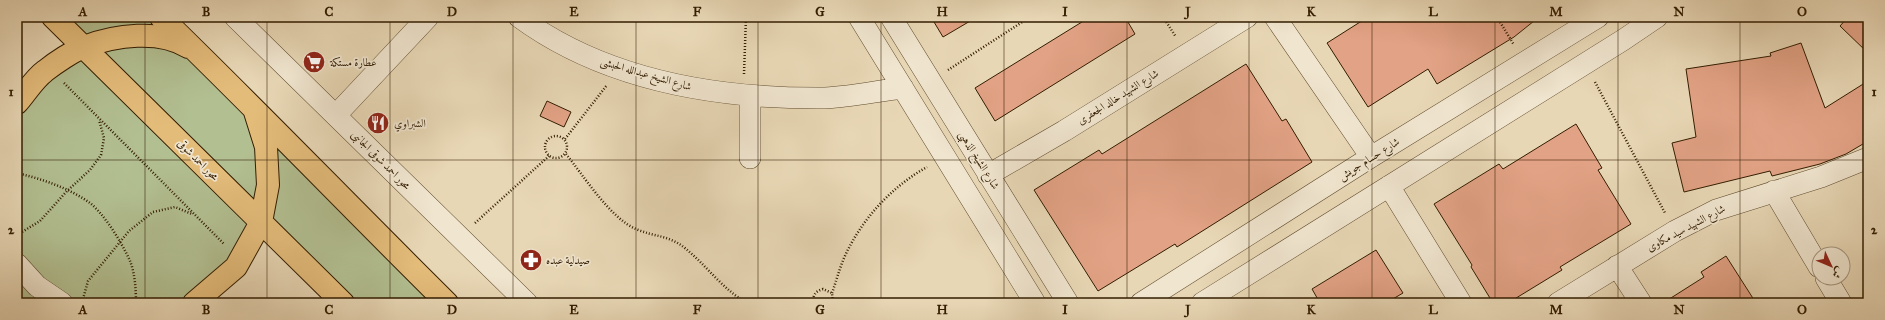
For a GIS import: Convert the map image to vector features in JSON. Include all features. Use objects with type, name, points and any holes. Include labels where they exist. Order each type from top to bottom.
[{"type":"main road","name":"محور احمد شوقى","points":[[53,17],[343,303]]},
{"type":"main road","points":[[161,17],[233,86],[447,303]]},
{"type":"main road","points":[[17,103],[44,71],[83,47],[115,38],[147,36],[179,41],[198,53]]},
{"type":"main road","points":[[194,303],[236,267],[260,222],[268,185],[266,147],[255,111],[233,86]]},
{"type":"street","name":"محور احمد شوقى الجانبى","points":[[235,17],[527,303]]},
{"type":"street","points":[[336,115],[428,17]]},
{"type":"street","name":"شارع الشيخ عبدالله الحبشى","points":[[519,17],[537,30],[576,52],[618,68],[680,86],[747,96],[826,98],[903,88]]},
{"type":"street","points":[[859,17],[1035,303]]},
{"type":"street","name":"شارع الشيخ الذهبى","points":[[890,17],[1068,303]]},
{"type":"street","name":"شارع الشهيد خالد الجعفرى","points":[[988,174],[1064,131],[1247,17]]},
{"type":"street","points":[[1275,17],[1371,157]]},
{"type":"street","name":"شارع حسام جويش","points":[[1141,303],[1371,157],[1598,17]]},
{"type":"street","points":[[1202,303],[1585,64],[1657,17]]},
{"type":"street","points":[[747,96],[750,158]]},
{"type":"street","name":"شارع الشهيد سيد مكاوى","points":[[1558,303],[1675,231],[1716,210],[1821,177],[1868,158]]},
{"type":"street","points":[[1389,186],[1461,303]]},
{"type":"street","points":[[1774,191],[1811,253]]},
{"type":"street","points":[[17,264],[37,286],[62,303]]},
{"type":"street","points":[[1617,266],[1641,303]]},
{"type":"street","points":[[1831,286],[1841,303]]},
{"type":"path","points":[[746,17],[747,96]]},
{"type":"path","points":[[1497,17],[1525,62]]},
{"type":"path","points":[[931,82],[1029,18]]},
{"type":"path","points":[[1585,64],[1675,231]]},
{"type":"path","points":[[564,139],[601,94],[618,68]]},
{"type":"path","points":[[49,69],[240,260]]},
{"type":"path","points":[[17,235],[40,221],[68,190],[90,170],[101,156],[104,138],[99,119]]},
{"type":"path","points":[[555,136],[564,139],[568,144],[566,154],[561,158],[549,156],[545,146],[546,142],[555,136]]},
{"type":"path","points":[[566,154],[618,217],[635,229],[674,240],[687,249],[729,288],[748,303]]},
{"type":"path","points":[[460,236],[549,156]]},
{"type":"path","points":[[833,303],[832,293],[844,259],[862,226],[885,198],[913,175],[945,156]]},
{"type":"path","points":[[17,173],[38,178],[68,190],[91,204],[106,220],[130,262],[136,291],[136,303]]},
{"type":"path","points":[[82,303],[88,281],[129,231],[154,212],[176,207],[194,215]]},
{"type":"path","points":[[814,303],[814,294],[818,290],[823,289],[832,293]]},
{"type":"green space","points":[[53,17],[161,17],[447,303],[343,303],[261,223],[194,303],[17,303],[17,103],[83,47]]},
{"type":"building","points":[[931,17],[977,17],[943,37]]},
{"type":"building","points":[[1090,17],[1125,17],[1135,34],[995,121],[975,88]]},
{"type":"building","points":[[1368,17],[1539,17],[1514,37],[1437,84],[1428,69],[1368,107],[1327,43]]},
{"type":"building","points":[[1848,17],[1868,17],[1868,53],[1840,26]]},
{"type":"building","points":[[1801,43],[1825,108],[1868,81],[1868,141],[1846,154],[1820,164],[1772,176],[1770,171],[1684,192],[1672,143],[1696,137],[1686,69],[1771,56],[1770,53]]},
{"type":"building","points":[[1246,64],[1282,121],[1286,119],[1312,162],[1177,247],[1175,244],[1098,291],[1034,190],[1099,150],[1102,154]]},
{"type":"building","points":[[547,101],[571,112],[564,127],[540,116]]},
{"type":"building","points":[[1576,124],[1602,168],[1598,170],[1631,224],[1560,267],[1562,270],[1508,303],[1493,303],[1471,267],[1472,265],[1434,204],[1499,164],[1503,169]]},
{"type":"building","points":[[1376,250],[1403,293],[1386,303],[1320,303],[1312,289]]},
{"type":"building","points":[[1726,256],[1756,303],[1663,303],[1704,277],[1701,272]]},
{"type":"place","name":"عطارة مستكة","points":[[314,62]]},
{"type":"place","name":"الشبراوي","points":[[378,123]]},
{"type":"place","name":"صيدلية عبده","points":[[531,260]]}]
